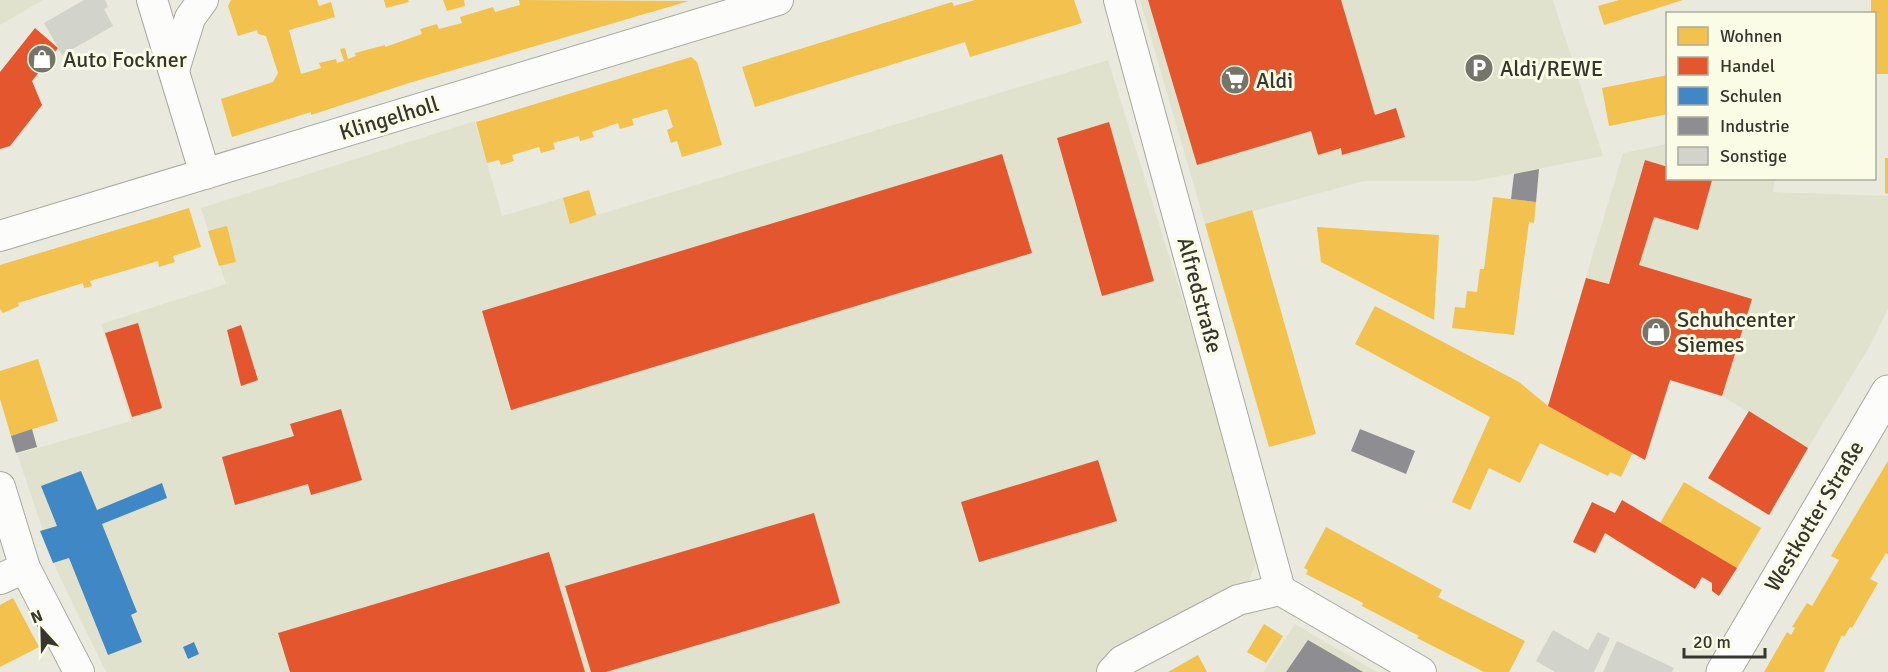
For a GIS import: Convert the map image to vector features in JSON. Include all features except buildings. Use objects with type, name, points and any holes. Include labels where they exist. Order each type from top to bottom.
[{"type":"main road","name":"Westkotter Straße","points":[[1723,672],[1739,641],[1888,392]]},
{"type":"street","points":[[152,0],[205,174]]},
{"type":"street","points":[[174,70],[190,18],[203,0]]},
{"type":"street","name":"Klingelholl","points":[[0,236],[778,0]]},
{"type":"street","name":"Alfredstraße","points":[[1119,0],[1280,590]]},
{"type":"street","points":[[0,487],[12,573],[79,672]]},
{"type":"street","points":[[1112,672],[1122,662],[1238,600],[1280,590],[1421,672]]},
{"type":"shaded area","points":[[0,0],[43,0],[0,25]]},
{"type":"shaded area","points":[[1140,0],[1553,0],[1603,156],[1475,181],[1364,181],[1205,224]]},
{"type":"shaded area","points":[[1108,60],[1261,551],[1246,588],[1101,665],[1095,672],[106,672],[57,571],[17,454],[131,421],[101,324],[226,284],[201,208],[475,121],[502,216],[589,190],[597,215]]},
{"type":"shaded area","name":"Schuhcenter Siemes","points":[[1666,144],[1666,180],[1775,180],[1773,192],[1888,196],[1888,309],[1871,344],[1808,448],[1722,396],[1565,347],[1623,153]]},
{"type":"shaded area","points":[[1295,624],[1377,672],[1263,672]]},
{"type":"place","name":"Auto Fockner","points":[[42,59]]},
{"type":"place","name":"Aldi/REWE","points":[[1479,68]]},
{"type":"place","name":"Aldi","points":[[1235,80]]},
{"type":"place","name":"Schuhcenter Siemes","points":[[1656,332]]}]
